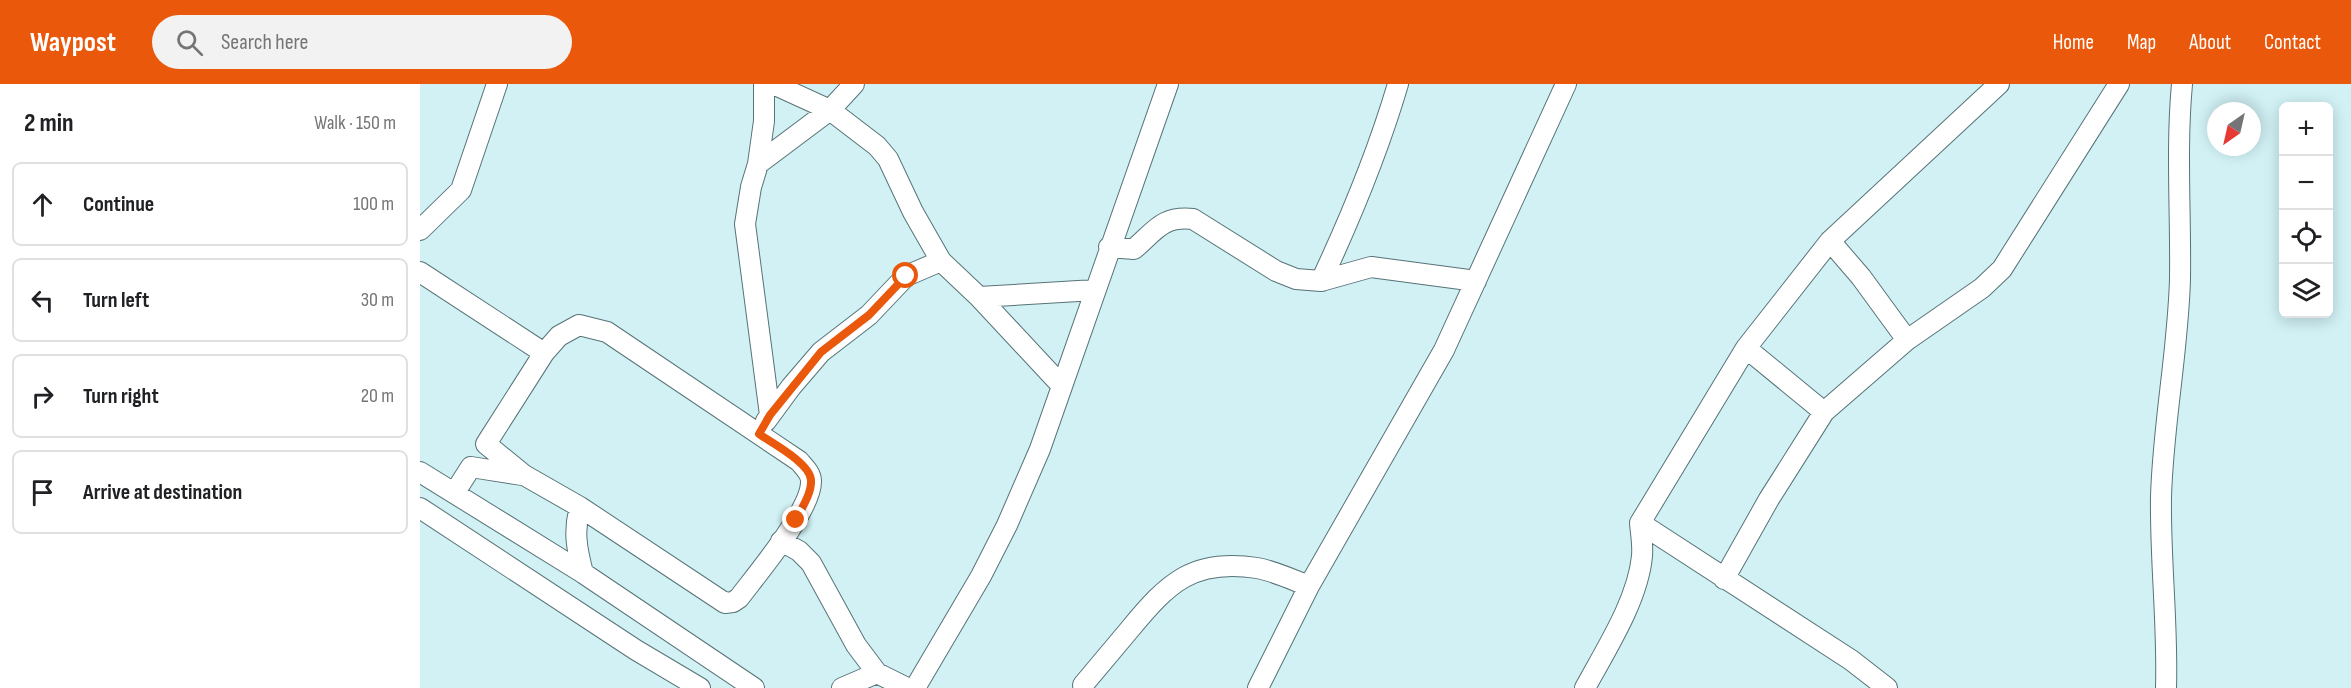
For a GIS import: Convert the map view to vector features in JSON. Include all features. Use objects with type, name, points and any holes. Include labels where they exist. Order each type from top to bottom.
[{"type":"street","points":[[420,230],[460,190],[497,84]]},
{"type":"street","points":[[764,84],[764,121],[758,164],[751,187],[745,224],[770,415]]},
{"type":"street","points":[[773,84],[830,110],[877,146],[888,159],[913,212],[941,261],[979,297],[1062,386]]},
{"type":"street","points":[[758,164],[830,110],[854,84]]},
{"type":"street","points":[[915,688],[981,576],[1007,525],[1040,449],[1168,84]]},
{"type":"street","points":[[1321,281],[1354,211],[1398,84]]},
{"type":"street","points":[[1258,688],[1309,586],[1444,350],[1566,84]]},
{"type":"street","points":[[1724,579],[1769,499],[1824,412],[1907,340],[1982,288],[2002,269],[2119,84]]},
{"type":"street","points":[[2166,688],[2167,649],[2162,495],[2180,282],[2179,117],[2182,84]]},
{"type":"street","points":[[1586,688],[1615,633],[1637,580],[1643,553],[1640,523],[1746,348],[1830,241],[1992,87]]},
{"type":"street","points":[[1109,248],[1134,249],[1165,220],[1177,217],[1193,219],[1276,272],[1296,279],[1321,281],[1371,267],[1476,281]]},
{"type":"street","points":[[1830,241],[1861,277],[1907,340]]},
{"type":"street","points":[[759,434],[770,415],[821,352],[869,315],[906,276],[941,261]]},
{"type":"street","points":[[420,272],[544,353]]},
{"type":"street","points":[[979,297],[1095,290]]},
{"type":"street","points":[[455,492],[544,353],[559,336],[579,325],[607,332],[759,434],[799,461],[812,482],[796,520],[781,541],[739,598],[725,603],[580,507],[524,476],[486,444]]},
{"type":"street","points":[[1746,348],[1824,412]]},
{"type":"street","points":[[471,466],[524,476]]},
{"type":"street","points":[[420,472],[583,573],[754,688]]},
{"type":"street","points":[[580,507],[576,523],[575,545],[583,573]]},
{"type":"street","points":[[420,508],[636,650],[700,688]]},
{"type":"street","points":[[1640,523],[1859,665],[1887,688]]},
{"type":"street","points":[[781,541],[799,551],[811,563],[856,645],[877,673],[908,688]]},
{"type":"street","points":[[1084,687],[1158,596],[1176,581],[1195,572],[1219,565],[1259,568],[1309,586]]},
{"type":"street","points":[[842,688],[877,673]]},
{"type":"route","points":[[796,520],[812,482],[809,474],[799,461],[759,434],[791,387],[821,352],[869,315],[906,276]]}]
